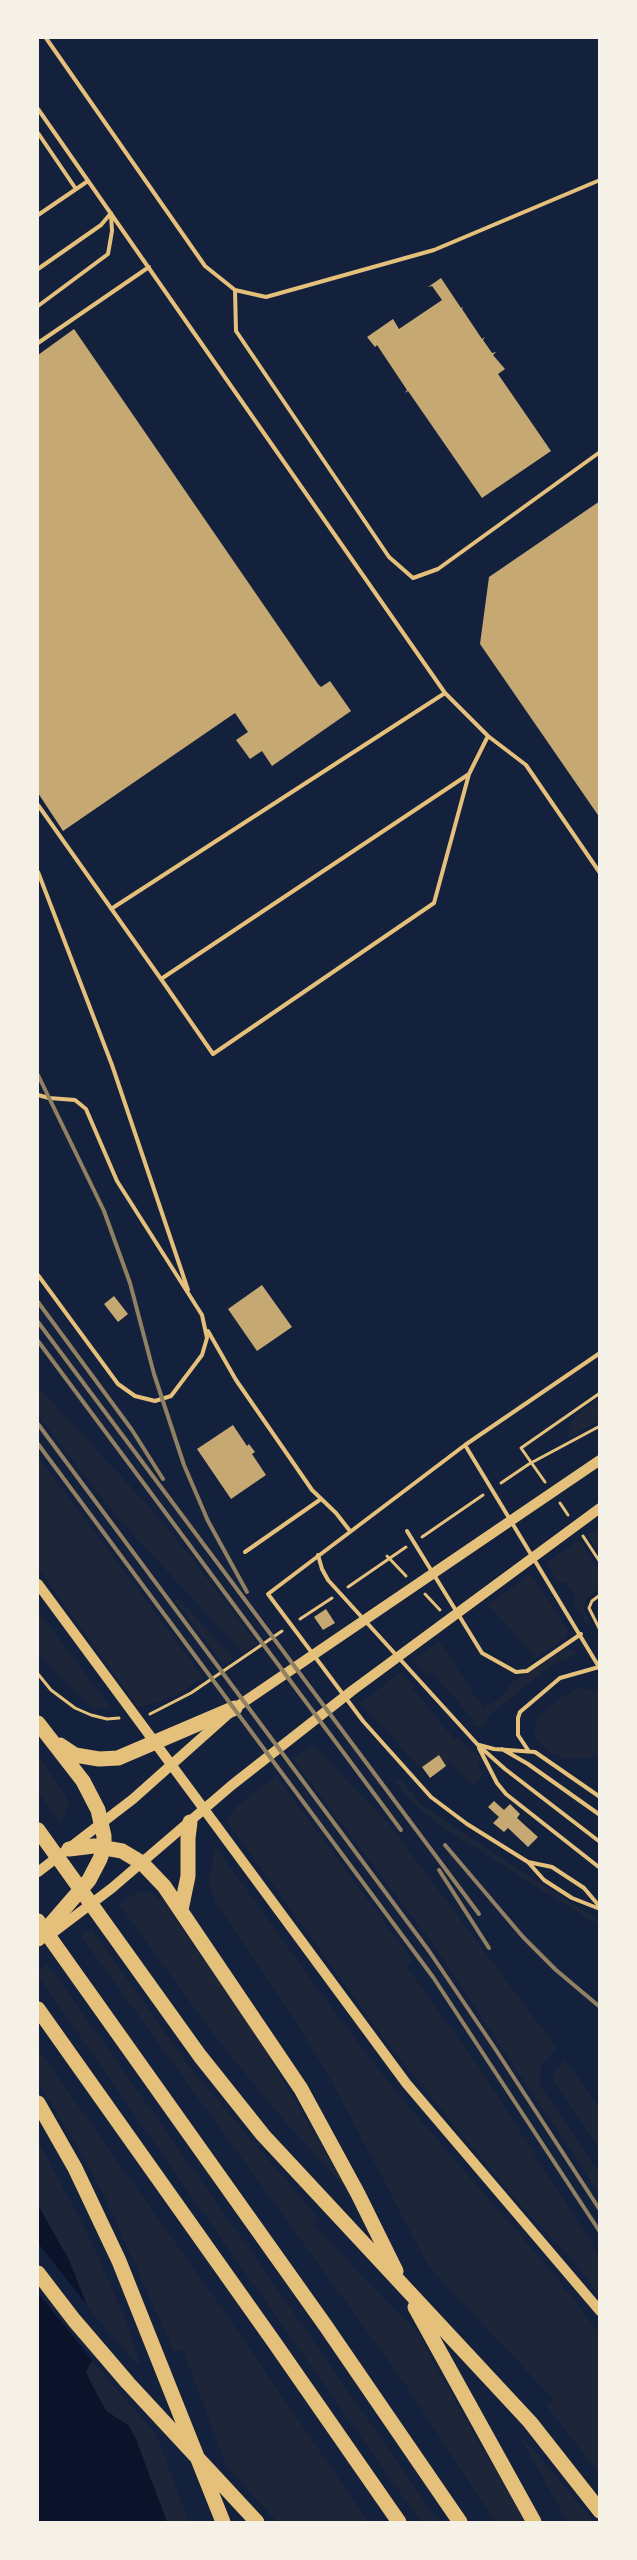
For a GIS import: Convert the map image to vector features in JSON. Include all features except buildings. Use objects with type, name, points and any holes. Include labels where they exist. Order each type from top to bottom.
[{"type":"highway","points":[[48,1737],[75,1755],[98,1759],[118,1758],[235,1708]]},
{"type":"highway","points":[[38,1723],[83,1781],[102,1822],[104,1847],[94,1871],[83,1889],[38,1939]]},
{"type":"highway","points":[[181,1910],[188,1876],[190,1822]]},
{"type":"highway","points":[[38,1830],[194,2048],[263,2134],[530,2422],[600,2511]]},
{"type":"highway","points":[[69,1849],[104,1847],[122,1851],[142,1863],[164,1886],[181,1910],[301,2088],[421,2319],[534,2522]]},
{"type":"highway","points":[[38,1921],[325,2325],[460,2522]]},
{"type":"highway","points":[[38,2009],[399,2522]]},
{"type":"highway","points":[[38,2103],[75,2168],[119,2261],[222,2522]]},
{"type":"highway","points":[[38,2273],[74,2320],[128,2383],[257,2522]]},
{"type":"main road","points":[[38,1872],[133,1799],[235,1708],[600,1460]]},
{"type":"main road","points":[[38,1944],[112,1888],[232,1785],[353,1690],[600,1508]]},
{"type":"main road","points":[[38,1584],[406,2083],[600,2311]]},
{"type":"lane","points":[[46,38],[206,266],[235,290],[266,297],[434,250],[600,180]]},
{"type":"lane","points":[[38,109],[445,693],[488,736],[526,765],[600,872]]},
{"type":"lane","points":[[38,133],[76,189]]},
{"type":"lane","points":[[38,215],[88,181]]},
{"type":"lane","points":[[38,270],[101,225],[111,213]]},
{"type":"lane","points":[[38,306],[108,254],[112,231],[111,213]]},
{"type":"lane","points":[[38,343],[149,267]]},
{"type":"lane","points":[[235,290],[236,331],[389,557],[413,578],[438,569],[600,452]]},
{"type":"lane","points":[[111,909],[445,693]]},
{"type":"lane","points":[[38,805],[214,1054],[434,902],[469,774],[488,736]]},
{"type":"lane","points":[[161,979],[469,774]]},
{"type":"lane","points":[[38,872],[112,1065],[190,1296]]},
{"type":"lane","points":[[38,1095],[75,1100],[86,1109],[118,1180],[202,1315],[207,1329],[236,1380],[312,1490],[350,1532]]},
{"type":"lane","points":[[38,1275],[118,1384],[135,1396],[146,1400],[155,1401],[171,1396],[202,1355],[207,1338],[207,1329]]},
{"type":"lane","points":[[600,1353],[464,1445],[268,1594],[362,1721],[415,1782],[450,1813],[528,1862],[544,1880],[572,1898],[600,1908]]},
{"type":"lane","points":[[464,1445],[581,1634],[599,1667],[560,1678],[520,1712],[518,1735],[528,1750]]},
{"type":"lane","points":[[245,1552],[322,1499]]},
{"type":"lane","points":[[407,1531],[482,1653],[516,1672],[527,1670],[581,1634]]},
{"type":"lane","points":[[318,1555],[328,1580],[478,1745],[505,1769],[600,1842]]},
{"type":"lane","points":[[478,1745],[501,1749],[528,1750],[540,1754],[600,1797]]},
{"type":"lane","points":[[478,1745],[497,1783],[506,1794],[600,1868]]},
{"type":"lane","points":[[501,1749],[528,1764],[600,1815]]},
{"type":"lane","points":[[528,1862],[552,1867],[584,1888],[600,1908]]},
{"type":"path","points":[[548,1486],[521,1448],[600,1393]]},
{"type":"path","points":[[496,1487],[529,1464],[600,1426]]},
{"type":"path","points":[[347,1587],[488,1492]]},
{"type":"path","points":[[559,1502],[569,1517]]},
{"type":"path","points":[[580,1533],[600,1562]]},
{"type":"path","points":[[387,1556],[407,1577]]},
{"type":"path","points":[[421,1590],[441,1611]]},
{"type":"path","points":[[298,1621],[339,1593]]},
{"type":"path","points":[[600,1595],[592,1601],[589,1608],[600,1630]]},
{"type":"path","points":[[140,1716],[159,1711],[191,1693],[290,1626]]},
{"type":"path","points":[[38,1674],[51,1690],[75,1708],[107,1720],[120,1718]]},
{"type":"shaded area","points":[[38,1387],[142,1499],[183,1547],[257,1644],[243,1653],[116,1516],[38,1415]]},
{"type":"shaded area","points":[[599,1399],[599,1421],[568,1438],[568,1429],[572,1421],[579,1413]]},
{"type":"shaded area","points":[[38,1457],[203,1678],[180,1693],[159,1702],[138,1707],[38,1568]]},
{"type":"shaded area","points":[[599,1526],[599,1554],[587,1535]]},
{"type":"shaded area","points":[[579,1540],[599,1571],[599,1588],[586,1599],[584,1605],[584,1612],[590,1622],[586,1623],[573,1603],[575,1595],[566,1582],[558,1581],[546,1563]]},
{"type":"shaded area","points":[[530,1574],[568,1630],[565,1638],[527,1664],[526,1662],[535,1656],[488,1605]]},
{"type":"shaded area","points":[[177,1597],[234,1659],[224,1665],[174,1599]]},
{"type":"shaded area","points":[[38,1611],[111,1708],[93,1709],[38,1654]]},
{"type":"shaded area","points":[[439,1641],[483,1708],[497,1700],[513,1682],[565,1649],[572,1649],[578,1654],[552,1665],[490,1715],[482,1728],[472,1725],[475,1722],[432,1672],[427,1676],[413,1661]]},
{"type":"shaded area","points":[[401,1672],[415,1687],[413,1689],[454,1739],[457,1737],[481,1759],[477,1765],[483,1774],[477,1783],[472,1784],[451,1763],[446,1766],[439,1755],[422,1767],[418,1765],[360,1703]]},
{"type":"shaded area","points":[[579,1688],[599,1691],[599,1757],[560,1758],[560,1756],[548,1752],[537,1740],[534,1729],[537,1721],[535,1720],[561,1697]]},
{"type":"shaded area","points":[[312,1744],[389,1824],[557,2048],[541,2066],[540,2085],[599,2172],[599,2194],[433,1944],[293,1759]]},
{"type":"shaded area","points":[[38,1755],[66,1796],[68,1806],[61,1823],[38,1792]]},
{"type":"shaded area","points":[[276,1776],[413,1961],[406,1966],[479,2067],[594,2247],[599,2257],[599,2296],[572,2259],[523,2208],[387,2043],[226,1820],[236,1807]]},
{"type":"shaded area","points":[[399,1778],[422,1805],[599,1920],[599,1926],[439,1825],[414,1804],[394,1781]]},
{"type":"shaded area","points":[[215,1846],[328,2003],[396,2092],[557,2278],[599,2333],[599,2474],[547,2406],[553,2399],[429,2267],[331,2080],[295,2020],[215,1902],[209,1883]]},
{"type":"shaded area","points":[[138,1892],[149,1892],[163,1901],[249,2024],[349,2192],[281,2117],[214,2035],[119,1904]]},
{"type":"shaded area","points":[[91,1928],[191,2069],[319,2219],[313,2225],[418,2333],[480,2445],[528,2522],[495,2522],[408,2388],[81,1936]]},
{"type":"shaded area","points":[[48,1964],[439,2522],[421,2522],[187,2190],[38,1976],[38,1972]]},
{"type":"shaded area","points":[[38,2049],[226,2314],[368,2522],[277,2522],[226,2465],[183,2350],[174,2352],[105,2197],[76,2144],[38,2082]]},
{"type":"shaded area","points":[[565,2060],[599,2106],[599,2148],[553,2080],[555,2071]]},
{"type":"shaded area","points":[[38,2141],[86,2230],[123,2313],[140,2364],[138,2366],[87,2306],[69,2260],[38,2205]]},
{"type":"shaded area","points":[[38,2205],[69,2260],[87,2306],[92,2361],[86,2371],[90,2381],[106,2411],[128,2425],[135,2437],[167,2522],[38,2522]]},
{"type":"shaded area","points":[[92,2361],[156,2434],[189,2522],[167,2522],[135,2437],[127,2425],[106,2411],[90,2381],[86,2371]]},
{"type":"shaded area","points":[[520,2438],[528,2444],[595,2522],[568,2522]]},
{"type":"pier","points":[[38,2243],[90,2309],[94,2362],[38,2293]]},
{"type":"railway","points":[[38,1075],[104,1211],[130,1283],[154,1374],[184,1465],[208,1521],[247,1592]]},
{"type":"railway","points":[[38,1302],[132,1430],[163,1479]]},
{"type":"railway","points":[[38,1322],[479,1914]]},
{"type":"railway","points":[[38,1341],[401,1830]]},
{"type":"railway","points":[[38,1424],[429,1951],[600,2210]]},
{"type":"railway","points":[[38,1444],[433,1977],[600,2232]]},
{"type":"railway","points":[[445,1845],[523,1937],[556,1970],[600,2007]]},
{"type":"railway","points":[[439,1870],[489,1948]]}]
